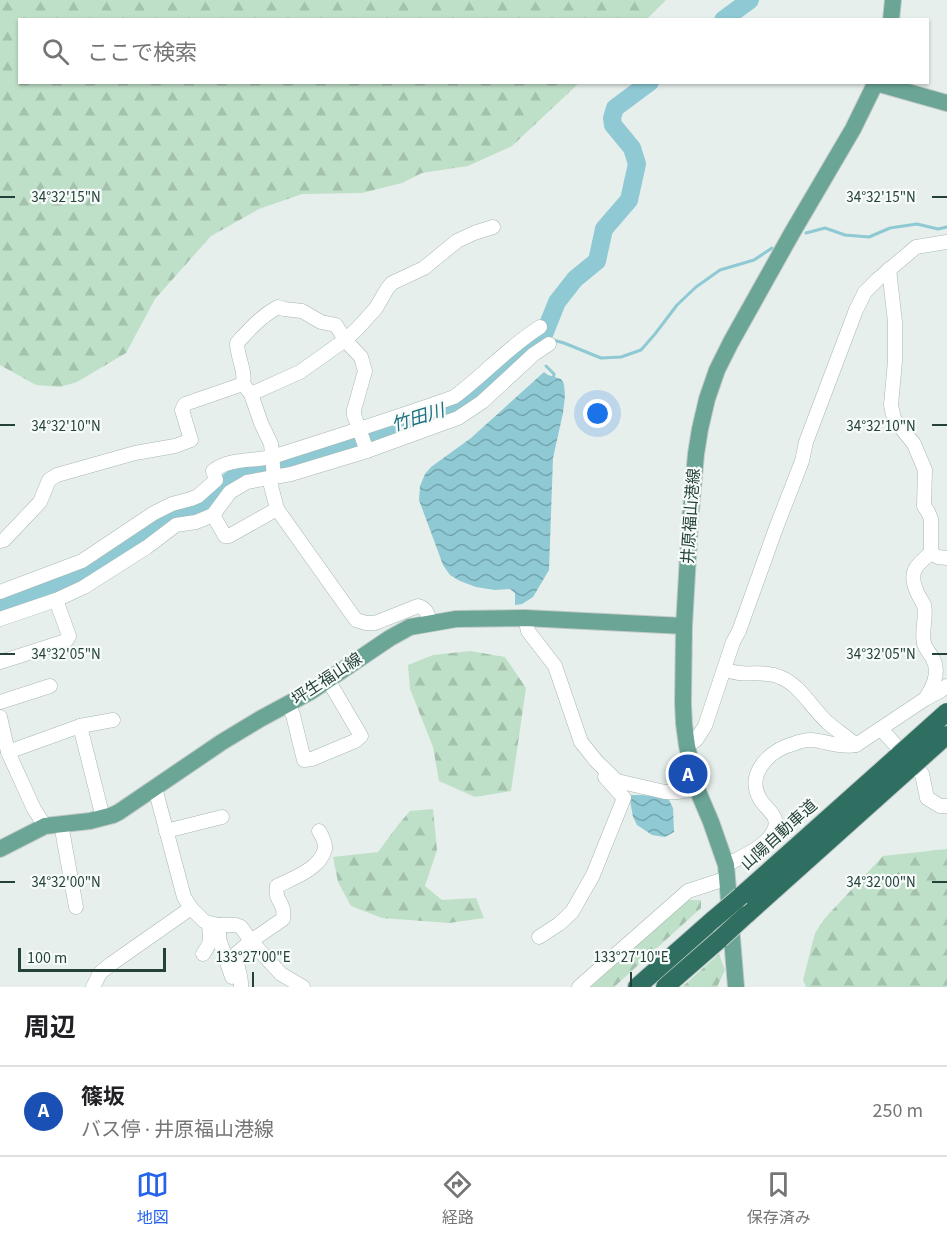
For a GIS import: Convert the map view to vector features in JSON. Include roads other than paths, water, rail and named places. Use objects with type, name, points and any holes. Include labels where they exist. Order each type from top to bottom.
[{"type":"highway","name":"山陽自動車道","points":[[665,987],[746,915],[904,761],[921,735],[947,710]]},
{"type":"highway","name":"山陽自動車道","points":[[637,987],[741,896],[904,761],[947,735]]},
{"type":"main road","points":[[891,18],[893,0]]},
{"type":"main road","name":"井原福山港線","points":[[734,987],[727,871],[711,822],[697,789],[687,746],[683,703],[684,626],[696,454],[707,399],[730,342],[853,129],[876,84]]},
{"type":"main road","points":[[879,84],[947,104]]},
{"type":"main road","name":"坪生福山線","points":[[0,849],[53,825],[90,821],[119,812],[222,742],[260,718],[310,692],[390,638],[411,627],[456,619],[525,618],[684,626]]},
{"type":"street","points":[[0,541],[4,540],[40,502],[49,480],[57,475],[190,440],[182,410],[185,404],[247,389],[300,372],[357,329],[376,308],[392,283],[424,268],[457,241],[492,227]]},
{"type":"street","points":[[687,746],[696,740],[705,726],[733,642],[739,632],[802,462],[806,442],[856,310],[866,292],[916,247],[947,242]]},
{"type":"street","points":[[889,269],[895,322],[895,361],[891,405],[894,419],[914,444],[925,470],[924,506],[931,519],[931,553]]},
{"type":"street","points":[[366,448],[354,415],[365,371],[361,357],[345,340],[336,325],[321,322],[302,311],[278,306],[269,311],[237,344],[237,352],[247,389],[271,444],[278,509],[356,620],[375,623],[418,606],[428,613],[430,623]]},
{"type":"street","points":[[0,592],[82,561],[154,513],[172,504],[222,486],[247,482],[360,430],[454,397],[523,337],[540,327]]},
{"type":"street","points":[[278,509],[229,536],[225,536],[213,515],[222,486],[213,471],[233,462],[291,474],[366,448],[393,442],[464,414],[482,402],[534,354],[549,344]]},
{"type":"street","points":[[0,619],[56,600],[84,587],[147,547],[176,525],[196,522],[213,515]]},
{"type":"street","points":[[931,553],[938,558],[947,558]]},
{"type":"street","points":[[925,699],[932,689],[936,670],[924,642],[924,607],[914,585],[913,575],[915,568],[931,553]]},
{"type":"street","points":[[0,662],[66,641],[69,636],[56,600]]},
{"type":"street","points":[[525,618],[528,631],[555,666],[581,742],[597,762],[617,781],[665,792],[697,789]]},
{"type":"street","points":[[725,669],[731,672],[770,674],[782,678],[801,693],[827,722],[856,745]]},
{"type":"street","points":[[288,704],[304,760],[312,759],[355,741],[361,736],[328,680]]},
{"type":"street","points":[[0,702],[50,686]]},
{"type":"street","points":[[579,987],[688,891],[727,871],[772,834],[775,818],[760,799],[756,788],[760,766],[766,759],[780,748],[809,740],[848,747],[856,745],[947,686]]},
{"type":"street","points":[[0,717],[8,752],[34,809],[53,825],[76,907]]},
{"type":"street","points":[[8,752],[80,726],[113,720]]},
{"type":"street","points":[[80,726],[103,818]]},
{"type":"street","points":[[881,729],[922,774],[927,798],[940,806],[947,806]]},
{"type":"street","points":[[539,937],[572,912],[593,875],[624,798],[595,765],[597,762]]},
{"type":"street","points":[[155,788],[184,897],[191,908],[204,921],[214,924],[236,924],[241,927],[250,941],[281,974],[303,987]]},
{"type":"street","points":[[166,831],[222,817]]},
{"type":"street","points":[[214,924],[236,982],[241,981],[236,954],[250,941],[284,919],[285,910],[276,894],[277,886],[309,869],[317,862],[325,846],[320,831]]},
{"type":"street","points":[[93,987],[100,973],[111,964],[191,908]]},
{"type":"street","points":[[203,954],[210,944],[214,924]]},
{"type":"water","points":[[544,372],[561,379],[565,396],[553,458],[549,570],[533,597],[522,604],[515,605],[515,593],[510,589],[495,590],[476,587],[450,575],[443,565],[419,500],[420,486],[431,467],[471,438]]},
{"type":"water","points":[[629,795],[654,796],[669,800],[673,808],[674,832],[665,837],[652,835],[637,825],[633,817]]},
{"type":"waterway","name":"竹田川","points":[[726,18],[750,0]]},
{"type":"waterway","name":"竹田川","points":[[0,605],[93,569],[168,517],[196,507],[237,475],[452,408],[469,399],[540,339],[557,302],[575,279],[597,261],[604,229],[629,200],[637,164],[632,148],[613,125],[612,118],[615,108],[647,84]]},
{"type":"waterway","points":[[806,233],[825,228],[845,235],[869,237],[890,228],[917,224],[938,229],[947,227]]},
{"type":"waterway","points":[[553,340],[601,358],[621,357],[641,350],[677,305],[696,287],[720,270],[754,260],[772,248]]},
{"type":"waterway","points":[[546,366],[554,374],[553,380]]},
{"type":"place","name":"篠坂","points":[[688,774]]}]
